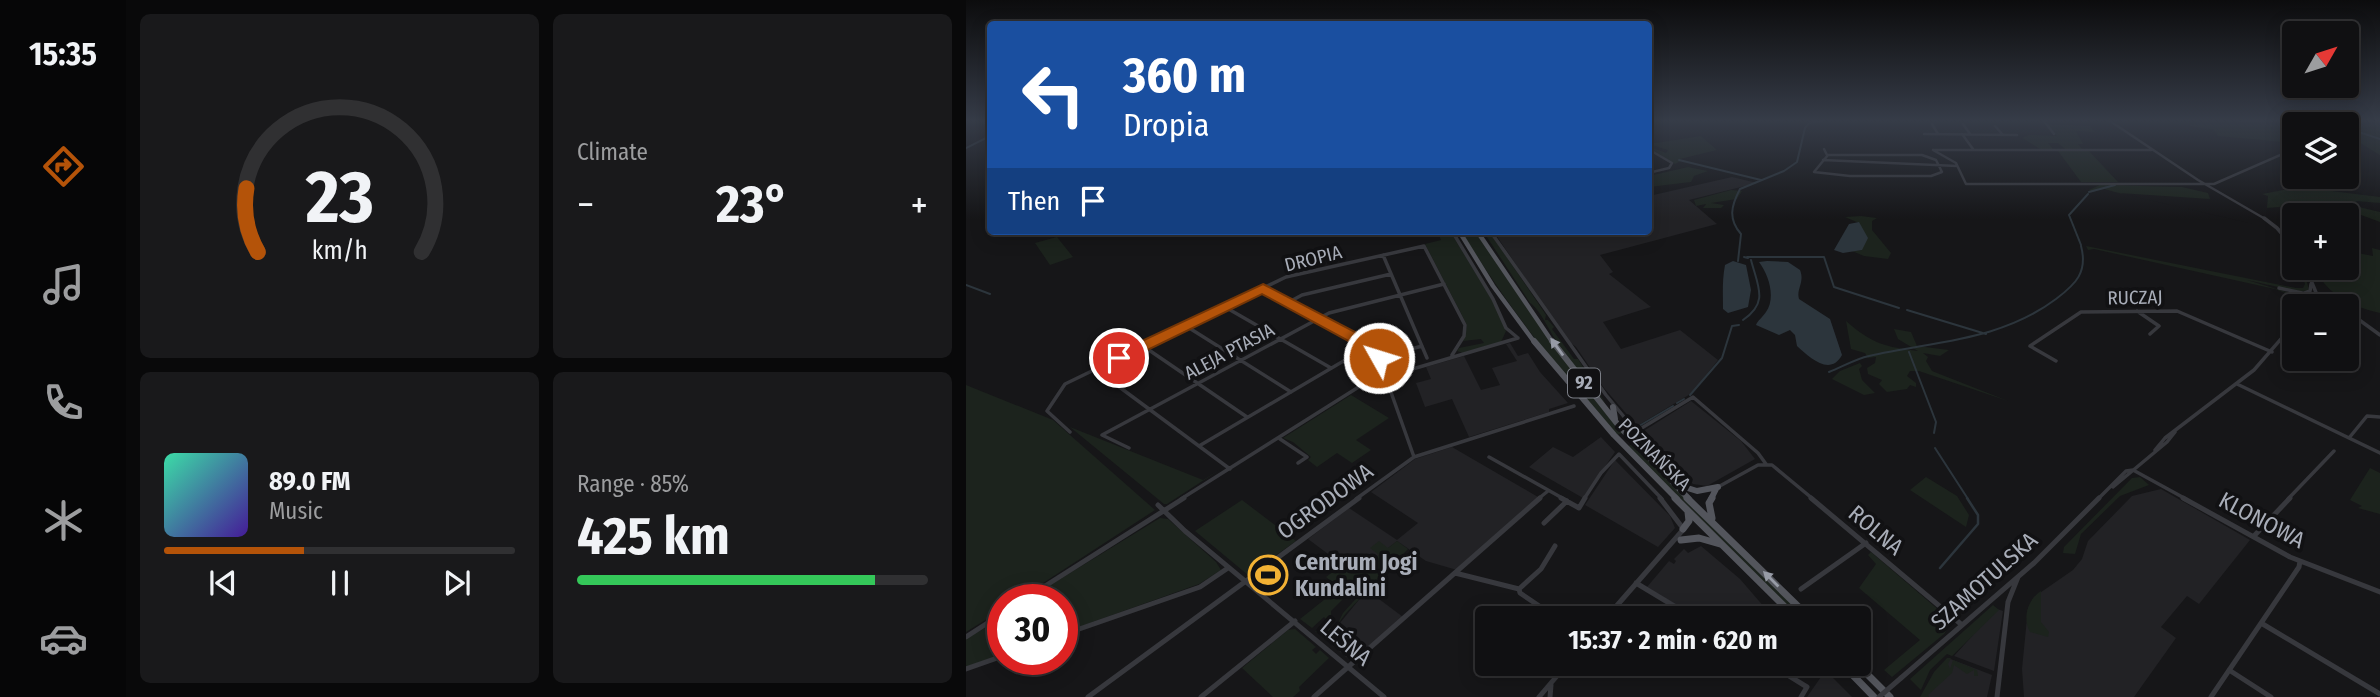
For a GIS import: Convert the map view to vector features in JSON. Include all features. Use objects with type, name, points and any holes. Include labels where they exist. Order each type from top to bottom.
[{"type":"main road","name":"POZNAŃSKA","points":[[1461,235],[1505,305],[1540,352],[1591,411],[1784,606]]},
{"type":"main road","name":"POZNAŃSKA","points":[[1480,235],[1562,354],[1616,422],[1798,606]]},
{"type":"main road","points":[[1613,407],[1616,422]]},
{"type":"main road","points":[[1670,479],[1693,490],[1718,487]]},
{"type":"main road","points":[[1718,487],[1711,496],[1708,508],[1720,529]]},
{"type":"main road","points":[[1683,529],[1689,521],[1687,509]]},
{"type":"main road","points":[[1677,541],[1699,538],[1723,545]]},
{"type":"main road","points":[[1855,676],[1877,697]]},
{"type":"main road","points":[[1869,676],[1890,697]]},
{"type":"street","points":[[1652,172],[1672,165],[1658,154]]},
{"type":"street","points":[[1940,154],[1957,166],[1964,184],[2205,184],[2221,182],[2282,154]]},
{"type":"street","points":[[2158,154],[2205,184],[2270,220],[2282,231]]},
{"type":"street","points":[[1827,155],[1872,155],[1926,156],[1936,160],[1942,172],[1931,176],[1850,176],[1814,172],[1827,155]]},
{"type":"street","points":[[1872,155],[1875,161]]},
{"type":"street","points":[[1824,160],[1957,166]]},
{"type":"street","points":[[1048,584],[1361,385],[1452,355],[1518,338],[1506,328],[1490,292],[1454,235]]},
{"type":"street","name":"POZNAŃSKA","points":[[1494,235],[1613,407],[1637,430]]},
{"type":"street","name":"DROPIA","points":[[1070,432],[1046,411],[1063,385],[1289,276],[1424,246],[1444,284]]},
{"type":"street","points":[[1383,255],[1427,358]]},
{"type":"street","points":[[1288,302],[1303,295],[1391,274]]},
{"type":"street","points":[[2310,280],[2317,294]]},
{"type":"street","points":[[1444,284],[1465,325],[1464,336],[1452,355]]},
{"type":"street","name":"ALEJA PTASIA","points":[[1129,448],[1102,435],[1335,311],[1444,284]]},
{"type":"street","points":[[2306,294],[2311,284]]},
{"type":"street","points":[[2305,296],[2280,288],[2305,296]]},
{"type":"street","points":[[1263,289],[1376,350],[1414,457]]},
{"type":"street","points":[[1225,307],[1331,368]]},
{"type":"street","points":[[2137,311],[2159,326],[2150,334]]},
{"type":"street","name":"RUCZAJ","points":[[2056,361],[2030,346],[2081,312],[2185,313],[2272,352]]},
{"type":"street","points":[[2359,320],[2380,335]]},
{"type":"street","points":[[1186,326],[1291,392]]},
{"type":"street","name":"SZAMOTULSKA","points":[[1877,697],[2022,573],[2110,488],[2123,480],[2176,431],[2236,384],[2272,352],[2282,339]]},
{"type":"street","points":[[1143,346],[1247,417]]},
{"type":"street","points":[[1199,446],[1369,346]]},
{"type":"street","points":[[1379,358],[1422,346]]},
{"type":"street","points":[[1096,369],[1230,469]]},
{"type":"street","points":[[2236,384],[2380,453]]},
{"type":"street","name":"ROLNA","points":[[1637,430],[1693,397],[1764,458],[1766,464],[1775,467],[1962,625]]},
{"type":"street","name":"OGRODOWA","points":[[1088,697],[1414,457],[1574,406]]},
{"type":"street","points":[[2349,438],[2368,416],[2380,417]]},
{"type":"street","points":[[1279,438],[1307,457],[1298,463]]},
{"type":"street","points":[[2253,536],[2334,451]]},
{"type":"street","name":"POZNAŃSKA","points":[[1567,501],[1579,508],[1601,473],[1619,454],[1671,509],[1683,529]]},
{"type":"street","points":[[1489,457],[1567,501],[1544,523]]},
{"type":"street","points":[[1718,487],[1754,466],[1766,464]]},
{"type":"street","name":"KLONOWA","points":[[2133,470],[2300,561],[2380,592]]},
{"type":"street","points":[[1314,697],[1548,491]]},
{"type":"street","name":"LEŚNA","points":[[1158,505],[1384,697]]},
{"type":"street","points":[[1616,606],[1677,541],[1683,529]]},
{"type":"street","points":[[1801,589],[1866,543]]},
{"type":"street","points":[[1519,589],[1541,569],[1555,546]]},
{"type":"street","points":[[2211,697],[2300,567],[2300,561]]},
{"type":"street","points":[[1078,629],[1200,587],[1229,568]]},
{"type":"street","points":[[1455,573],[1519,589],[1520,593],[1539,606]]},
{"type":"street","points":[[1997,697],[2009,599],[2022,573]]},
{"type":"street","points":[[1636,583],[1674,606]]},
{"type":"street","points":[[1200,697],[1295,621]]},
{"type":"street","points":[[966,637],[987,623]]},
{"type":"street","points":[[2261,623],[2380,694]]},
{"type":"street","points":[[966,669],[987,662]]},
{"type":"street","points":[[2229,670],[2272,697]]},
{"type":"street","points":[[1539,697],[1557,676]]},
{"type":"street","points":[[1790,676],[1807,687],[1801,697]]},
{"type":"street","points":[[1550,697],[1553,681]]},
{"type":"shaded area","points":[[1658,154],[1703,154],[1680,159],[1681,161],[1675,164]]},
{"type":"shaded area","points":[[2060,154],[2091,154],[2118,182],[2081,182]]},
{"type":"shaded area","points":[[1688,167],[1708,171],[1694,176],[1691,182],[1652,187],[1652,175]]},
{"type":"shaded area","points":[[1732,177],[1757,183],[1689,200],[1717,224],[1600,255],[1613,272],[1609,274],[1651,307],[1603,322],[1621,349],[1680,330],[1718,360],[1692,393],[1637,426],[1604,388],[1576,347],[1566,339],[1496,235],[1652,235],[1652,195]]},
{"type":"shaded area","points":[[2100,185],[2182,187],[2208,193],[2210,199],[2119,193],[2101,188],[2093,192],[2089,190]]},
{"type":"shaded area","points":[[2288,189],[2315,189],[2380,197],[2380,203],[2282,203],[2282,207],[2267,208],[2268,196],[2262,194]]},
{"type":"shaded area","points":[[1731,190],[1742,191],[1737,199],[1711,203],[1724,205],[1721,208],[1703,208],[1706,204],[1696,206],[1694,200]]},
{"type":"shaded area","points":[[2359,207],[2380,212],[2380,222],[2359,214]]},
{"type":"shaded area","points":[[1845,217],[1877,218],[1872,221],[1872,230],[1891,253],[1888,259],[1864,256],[1852,251],[1862,250],[1859,223]]},
{"type":"shaded area","points":[[1859,222],[1868,238],[1862,250],[1843,253],[1834,250],[1849,224]]},
{"type":"shaded area","points":[[1439,235],[1452,235],[1495,305],[1506,331],[1501,342],[1463,353],[1457,351],[1459,348],[1484,343],[1481,339],[1463,341],[1467,325],[1425,244],[1441,240]]},
{"type":"shaded area","points":[[1464,235],[1479,235],[1546,335],[1623,433],[1617,435],[1595,411],[1496,285]]},
{"type":"shaded area","points":[[1486,235],[1492,235],[1546,315],[1545,320],[1554,327],[1552,329],[1574,359],[1578,359],[1606,404],[1560,347]]},
{"type":"shaded area","points":[[1057,237],[1073,257],[1050,265],[1035,243]]},
{"type":"shaded area","points":[[2086,246],[2296,288],[2303,288],[2304,280],[2306,280],[2309,290],[2300,292],[2247,280],[2293,294],[2288,294],[2094,249],[2088,250]]},
{"type":"shaded area","points":[[2372,248],[2380,250],[2380,313],[2359,307],[2359,294],[2335,294],[2322,280],[2359,280],[2359,253],[2373,256]]},
{"type":"shaded area","points":[[1733,261],[1746,265],[1751,290],[1748,307],[1728,313],[1723,309],[1723,277],[1725,265]]},
{"type":"shaded area","points":[[1759,262],[1788,262],[1800,270],[1802,278],[1799,299],[1830,319],[1842,355],[1837,361],[1826,365],[1813,359],[1797,346],[1795,335],[1790,330],[1779,335],[1756,325],[1771,300],[1766,273]]},
{"type":"shaded area","points":[[1846,321],[1872,340],[1888,346],[1918,351],[1898,339],[1894,329],[1911,332],[1917,346],[1949,350],[1940,356],[1923,353],[1928,357],[1926,361],[1932,371],[2008,401],[1919,371],[1910,371],[1907,376],[1916,383],[1916,387],[1910,385],[1907,389],[1887,392],[1879,384],[1882,380],[1868,374],[1867,368],[1875,363],[1876,357],[1868,358],[1865,353],[1851,349]]},
{"type":"shaded area","points":[[1510,343],[1518,356],[1528,353],[1540,372],[1568,403],[1549,409],[1549,412],[1469,437],[1452,399],[1425,407],[1416,383],[1431,379],[1426,367],[1464,356],[1481,390],[1500,385],[1492,368],[1517,361],[1506,344]]},
{"type":"shaded area","points":[[1860,363],[1862,380],[1875,393],[1864,395],[1832,379],[1840,371]]},
{"type":"shaded area","points":[[966,385],[1053,420],[1155,510],[1042,584],[987,584],[987,619],[966,632]]},
{"type":"shaded area","points":[[1351,395],[1389,418],[1356,440],[1371,450],[1352,463],[1337,453],[1317,467],[1308,460],[1311,457],[1293,442],[1283,438]]},
{"type":"shaded area","points":[[1691,401],[1741,441],[1755,459],[1707,486],[1693,484],[1642,432]]},
{"type":"shaded area","points":[[1070,427],[1203,480],[1221,469],[1164,504]]},
{"type":"shaded area","points":[[1601,437],[1615,452],[1583,498],[1529,467],[1553,447],[1573,457]]},
{"type":"shaded area","points":[[1633,444],[1794,606],[1788,606],[1628,446]]},
{"type":"shaded area","points":[[1452,447],[1538,497],[1457,570],[1426,561],[1397,541],[1355,574],[1308,539],[1349,508],[1397,540],[1418,523],[1371,492],[1415,459]]},
{"type":"shaded area","points":[[1615,460],[1670,516],[1675,528],[1658,547],[1585,505]]},
{"type":"shaded area","points":[[2370,468],[2380,473],[2380,514],[2358,508],[2362,506],[2350,500]]},
{"type":"shaded area","points":[[1926,477],[1957,496],[1969,515],[1966,527],[1910,490]]},
{"type":"shaded area","points":[[2140,477],[2149,485],[2120,496],[2081,534],[2075,554],[2063,553],[2064,547],[2132,478]]},
{"type":"shaded area","points":[[2161,489],[2250,540],[2199,604],[2187,596],[2161,627],[2176,638],[2134,697],[2024,697],[2022,669],[2028,608],[2034,597],[2073,570],[2082,559],[2088,541],[2132,496]]},
{"type":"shaded area","points":[[1242,500],[1296,541],[1248,575],[1195,531]]},
{"type":"shaded area","points":[[1160,518],[1168,519],[1216,562],[1221,570],[1199,584],[1078,627],[1078,584],[1052,584]]},
{"type":"shaded area","points":[[1379,541],[1388,548],[1397,541],[1408,549],[1346,613],[1337,625],[1343,613],[1362,592],[1358,589],[1352,594],[1349,593],[1331,611],[1331,625],[1326,626],[1329,622],[1324,617],[1312,628],[1300,619],[1339,588],[1326,577],[1342,565],[1355,574],[1379,555],[1370,548]]},
{"type":"shaded area","points":[[1701,546],[1740,579],[1763,606],[1678,606],[1647,587],[1669,561],[1674,564],[1674,559],[1684,549],[1688,553]]},
{"type":"shaded area","points":[[1871,552],[1948,618],[1951,624],[1944,634],[1892,677],[1884,670],[1920,640],[1859,588],[1876,564],[1868,555]]},
{"type":"shaded area","points":[[1367,590],[1403,617],[1352,662],[1326,640]]},
{"type":"shaded area","points":[[2041,591],[2041,622],[2049,632],[2048,637],[2030,632],[2027,621],[2030,604]]},
{"type":"shaded area","points":[[1993,605],[1999,610],[1952,656],[1947,654],[1930,670],[1921,690],[1910,679]]},
{"type":"shaded area","points":[[1997,609],[2003,611],[1994,671],[1954,656],[1973,635],[1971,633]]},
{"type":"shaded area","points":[[987,627],[987,660],[966,667],[966,639]]},
{"type":"shaded area","points":[[1336,627],[1326,640],[1315,631]]},
{"type":"shaded area","points":[[1295,629],[1316,647],[1312,650],[1316,654],[1320,650],[1329,658],[1299,687],[1300,691],[1293,697],[1273,697],[1242,668],[1288,630]]},
{"type":"shaded area","points":[[1947,658],[1951,658],[1948,664],[1950,669],[1953,660],[1977,670],[1978,676],[1974,676],[1974,670],[1967,674],[1954,665],[1952,673],[1928,695],[1929,697],[1920,697],[1934,672]]},
{"type":"shaded area","points":[[1948,658],[1992,675],[1987,697],[1922,697]]},
{"type":"shaded area","points":[[1822,676],[1831,676],[1852,697],[1807,697]]},
{"type":"waterway","points":[[1738,261],[1741,234],[1734,223],[1732,212],[1740,189],[1784,171],[1797,162],[1799,154]]},
{"type":"waterway","points":[[1679,160],[1761,180]]},
{"type":"waterway","points":[[2089,192],[2115,185]]},
{"type":"waterway","points":[[2081,245],[2069,215],[2088,194]]},
{"type":"waterway","points":[[1984,333],[2035,313],[2063,293],[2079,277],[2083,263],[2081,246]]},
{"type":"waterway","points":[[1744,257],[1748,258]]},
{"type":"waterway","points":[[1747,257],[1824,257],[1834,287],[1899,308]]},
{"type":"waterway","points":[[1743,320],[1759,300],[1751,260]]},
{"type":"waterway","points":[[966,285],[990,294]]},
{"type":"waterway","points":[[1907,310],[1984,333]]},
{"type":"waterway","points":[[1690,395],[1722,358],[1732,326],[1739,325]]},
{"type":"waterway","points":[[1829,372],[1869,356],[1984,333]]},
{"type":"waterway","points":[[1909,352],[1936,422],[1934,433]]},
{"type":"waterway","points":[[1677,403],[1684,399]]},
{"type":"waterway","points":[[1639,426],[1673,406]]},
{"type":"waterway","points":[[1935,448],[1968,499]]},
{"type":"waterway","points":[[1940,568],[1978,524],[1978,515],[1967,498]]},
{"type":"place","name":"Centrum Jogi Kundalini","points":[[1268,575]]},
{"type":"route","points":[[1119,358],[1263,289],[1374,348],[1379,358]]}]
